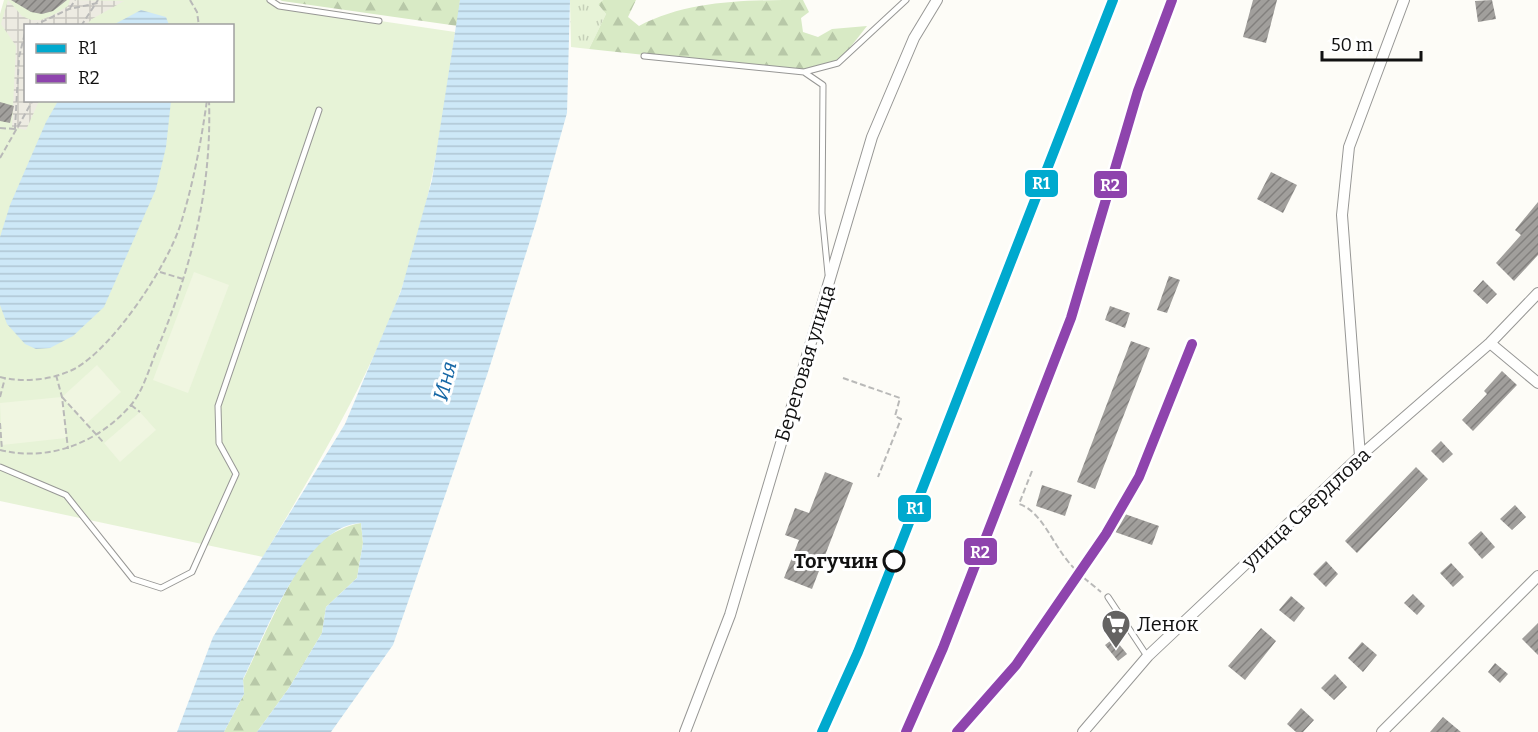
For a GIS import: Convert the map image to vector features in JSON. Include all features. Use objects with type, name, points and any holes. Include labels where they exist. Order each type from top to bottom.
[{"type":"street","name":"Береговая улица","points":[[685,732],[730,615],[872,137],[914,38],[937,0]]},
{"type":"street","points":[[1360,456],[1342,215],[1349,147],[1404,0]]},
{"type":"street","name":"улица Свердлова","points":[[1083,732],[1148,656],[1360,456],[1490,343],[1538,293]]},
{"type":"street","points":[[1490,343],[1538,382]]},
{"type":"street","points":[[1382,732],[1538,576]]},
{"type":"lane","points":[[270,0],[279,6],[380,21]]},
{"type":"lane","points":[[644,56],[804,72],[838,63],[906,0]]},
{"type":"lane","points":[[804,72],[823,85],[822,213],[829,284]]},
{"type":"lane","points":[[0,467],[66,495],[133,579],[161,588],[192,572],[236,474],[219,443],[218,406],[319,110]]},
{"type":"lane","points":[[1108,597],[1148,656]]},
{"type":"path","points":[[69,9],[75,0]]},
{"type":"path","points":[[190,0],[197,12],[199,24]]},
{"type":"path","points":[[37,24],[69,9],[98,1]]},
{"type":"path","points":[[82,24],[98,1]]},
{"type":"path","points":[[15,129],[19,57],[24,37]]},
{"type":"path","points":[[0,158],[32,102]]},
{"type":"path","points":[[0,376],[40,380],[76,368],[105,344],[159,271],[182,218],[199,158],[208,102]]},
{"type":"path","points":[[0,423],[1,451],[35,455],[68,449],[97,435],[131,405],[177,302],[198,229],[211,147],[208,102]]},
{"type":"path","points":[[0,128],[15,129]]},
{"type":"path","points":[[159,271],[183,279]]},
{"type":"path","points":[[56,375],[62,397],[68,449]]},
{"type":"path","points":[[0,397],[5,378]]},
{"type":"path","points":[[843,378],[900,398],[895,416],[901,419],[878,477]]},
{"type":"path","points":[[62,397],[104,443]]},
{"type":"path","points":[[131,405],[140,412]]},
{"type":"path","points":[[1032,471],[1019,504],[1030,508],[1079,575],[1108,597]]},
{"type":"green space","points":[[4,0],[270,0],[279,6],[455,32],[441,130],[428,195],[401,290],[356,393],[263,557],[0,501],[0,14]]},
{"type":"green space","points":[[280,0],[460,0],[458,26]]},
{"type":"green space","points":[[570,0],[603,0],[598,4],[606,14],[589,49],[571,47]]},
{"type":"green space","points":[[603,0],[636,0],[628,17],[639,26],[658,17],[698,6],[740,1],[803,0],[809,12],[801,18],[803,32],[818,37],[832,29],[867,26],[838,63],[804,72],[589,49],[606,14],[598,4]]},
{"type":"green space","points":[[194,272],[229,285],[188,393],[153,380]]},
{"type":"green space","points":[[97,365],[121,392],[86,424],[63,398],[66,438],[2,445],[0,403],[62,397]]},
{"type":"green space","points":[[140,412],[156,430],[120,462],[104,443]]},
{"type":"green space","points":[[361,523],[363,543],[357,578],[326,607],[322,633],[289,688],[257,732],[224,732],[244,694],[243,680],[278,606],[300,567],[310,552],[324,539]]},
{"type":"shaded area","points":[[8,0],[22,16],[31,20],[41,20],[55,14],[68,6],[70,0],[124,1],[87,24],[24,24],[24,102],[39,102],[26,130],[12,127],[16,46],[1,24]]},
{"type":"water","name":"Иня","points":[[460,0],[570,0],[567,113],[537,219],[487,375],[393,645],[331,732],[257,732],[289,688],[322,633],[326,607],[357,578],[363,543],[361,523],[341,528],[322,542],[289,585],[243,679],[244,694],[224,732],[177,732],[213,637],[345,424],[401,291],[432,180]]},
{"type":"water","points":[[141,10],[166,17],[169,24],[115,24]]},
{"type":"water","points":[[57,102],[171,102],[166,147],[156,189],[104,307],[73,336],[50,348],[36,349],[25,344],[7,324],[0,305],[0,237],[10,205],[46,122]]},
{"type":"building","points":[[11,0],[67,0],[53,11],[42,14],[31,12]]},
{"type":"building","points":[[1253,0],[1277,0],[1266,43],[1243,37]]},
{"type":"building","points":[[1492,0],[1496,19],[1478,22],[1475,1]]},
{"type":"building","points":[[0,102],[14,106],[10,123],[0,121]]},
{"type":"building","points":[[1271,172],[1297,185],[1283,213],[1257,199]]},
{"type":"building","points":[[1538,202],[1538,255],[1514,281],[1496,263],[1521,235],[1515,230]]},
{"type":"building","points":[[1169,276],[1180,280],[1167,313],[1157,310]]},
{"type":"building","points":[[1483,280],[1497,294],[1487,304],[1473,291]]},
{"type":"building","points":[[1110,306],[1130,313],[1125,328],[1105,320]]},
{"type":"building","points":[[1131,341],[1150,348],[1095,489],[1077,482]]},
{"type":"building","points":[[1502,371],[1517,385],[1473,431],[1462,420],[1487,394],[1484,391]]},
{"type":"building","points":[[1441,441],[1453,454],[1443,463],[1431,451]]},
{"type":"building","points":[[1416,467],[1428,479],[1357,553],[1345,541]]},
{"type":"building","points":[[825,472],[853,483],[812,589],[784,578],[799,540],[785,535],[795,508],[809,513]]},
{"type":"building","points":[[1042,485],[1072,495],[1065,516],[1036,506]]},
{"type":"building","points":[[1515,505],[1526,517],[1512,530],[1500,519]]},
{"type":"building","points":[[1122,513],[1159,526],[1152,545],[1115,532]]},
{"type":"building","points":[[1481,531],[1495,547],[1482,559],[1468,543]]},
{"type":"building","points":[[1326,561],[1338,574],[1326,587],[1313,574]]},
{"type":"building","points":[[1451,563],[1464,577],[1453,587],[1440,573]]},
{"type":"building","points":[[1413,594],[1425,606],[1417,615],[1404,603]]},
{"type":"building","points":[[1291,596],[1305,608],[1294,622],[1279,610]]},
{"type":"building","points":[[1538,623],[1538,655],[1522,639]]},
{"type":"building","points":[[1261,628],[1276,641],[1245,680],[1228,666]]},
{"type":"building","name":"Ленок","points":[[1114,638],[1127,654],[1118,661],[1105,645]]},
{"type":"building","points":[[1362,642],[1377,655],[1363,672],[1348,658]]},
{"type":"building","points":[[1495,663],[1508,674],[1500,683],[1488,672]]},
{"type":"building","points":[[1335,674],[1347,687],[1334,700],[1321,688]]},
{"type":"building","points":[[1301,708],[1314,720],[1303,732],[1296,732],[1287,724]]},
{"type":"building","points":[[1443,717],[1461,732],[1430,732]]},
{"type":"transit line","name":"R1","points":[[822,732],[858,652],[1113,0]]},
{"type":"transit line","name":"R2","points":[[906,732],[943,648],[1071,318],[1138,91],[1172,0]]},
{"type":"transit line","name":"R2","points":[[957,732],[1016,665],[1106,534],[1139,477],[1192,344]]},
{"type":"place","name":"Тогучин","points":[[894,561]]},
{"type":"place","name":"Ленок","points":[[1116,650]]}]
